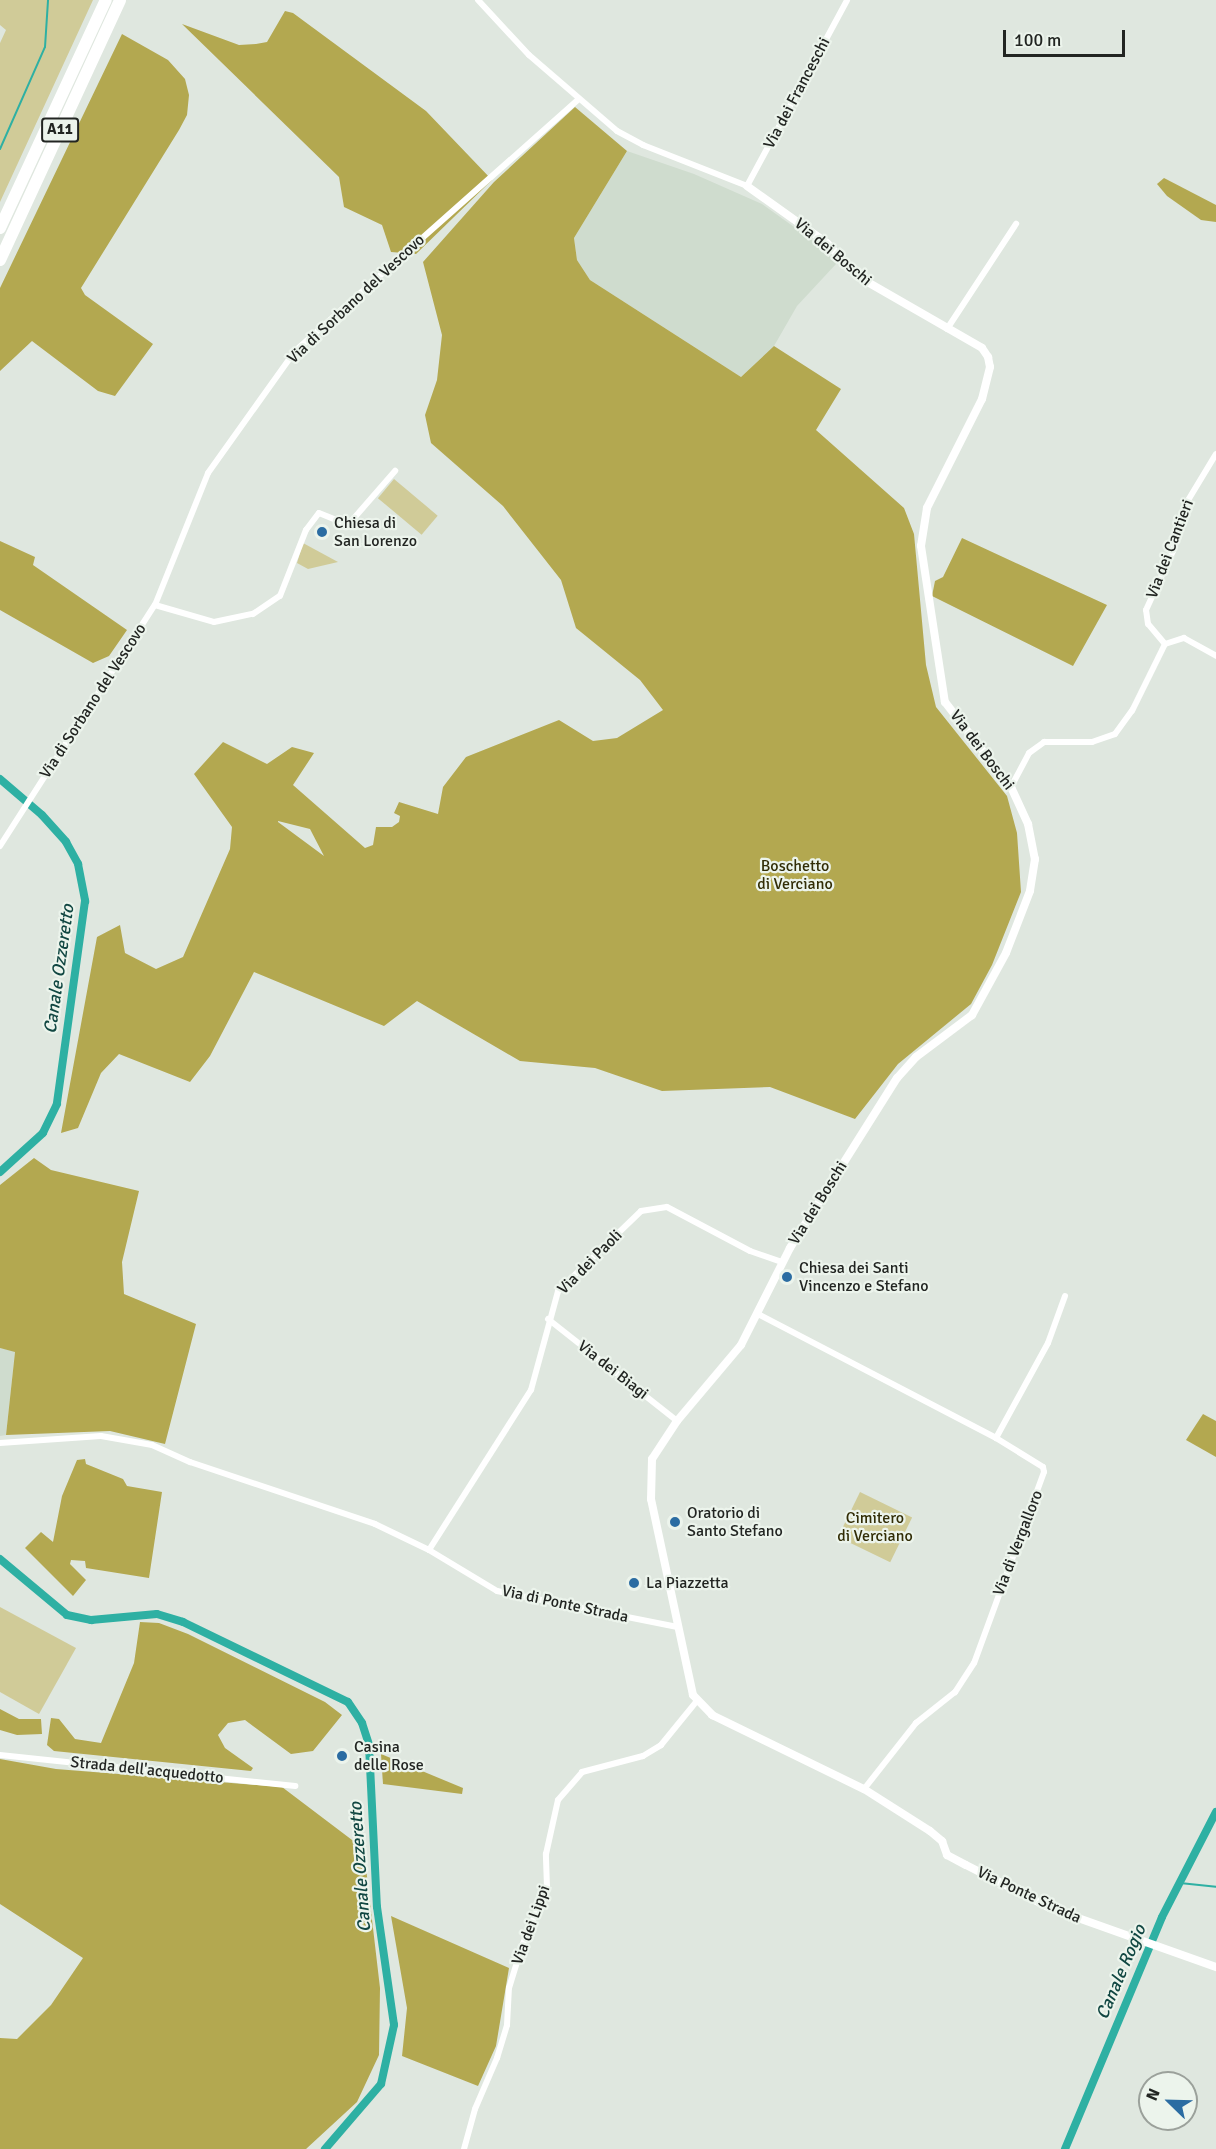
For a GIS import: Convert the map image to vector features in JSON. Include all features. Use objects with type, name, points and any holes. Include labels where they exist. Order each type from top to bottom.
[{"type":"highway","name":"A11","points":[[0,228],[106,0]]},
{"type":"highway","name":"A11","points":[[0,260],[120,0]]},
{"type":"street","name":"Via dei Boschi","points":[[478,0],[487,14],[578,100],[616,131],[643,145],[747,186],[827,243],[857,276],[982,348],[990,367],[982,399],[923,519],[921,546],[939,679],[945,702],[1011,787],[1028,824],[1035,859],[1030,891],[1006,953],[972,1015],[916,1057],[897,1078],[782,1262],[758,1314],[722,1373],[677,1421],[652,1459],[650,1486],[677,1627]]},
{"type":"street","name":"Via dei Franceschi","points":[[747,186],[847,0]]},
{"type":"street","name":"Via di Sorbano del Vescovo","points":[[0,846],[155,605],[208,473],[295,351],[578,100]]},
{"type":"street","points":[[946,329],[1016,224]]},
{"type":"street","name":"Via dei Cantieri","points":[[1165,644],[1148,624],[1146,610],[1173,551],[1187,502],[1216,454]]},
{"type":"street","points":[[155,605],[214,622],[253,614],[280,596],[306,530],[319,513],[348,525],[395,471]]},
{"type":"street","points":[[1011,787],[1029,753],[1044,742],[1103,740],[1115,734],[1132,711],[1165,644],[1184,638],[1216,656]]},
{"type":"street","name":"Via dei Paoli","points":[[429,1550],[531,1390],[548,1319],[558,1291],[650,1207],[667,1207],[750,1251],[782,1262]]},
{"type":"street","points":[[996,1438],[1048,1343],[1065,1296]]},
{"type":"street","name":"Via di Vergalloro","points":[[758,1314],[996,1438],[1043,1467],[1044,1472],[974,1663],[955,1692],[916,1723],[864,1789]]},
{"type":"street","name":"Via dei Biagi","points":[[548,1319],[677,1421]]},
{"type":"street","name":"Via di Ponte Strada","points":[[0,1443],[101,1436],[152,1444],[190,1462],[343,1512],[429,1550],[497,1591],[677,1627]]},
{"type":"street","points":[[677,1627],[696,1702],[725,1721],[864,1789]]},
{"type":"street","name":"Via dei Lippi","points":[[464,2149],[475,2109],[497,2058],[507,2025],[509,1988],[522,1946],[547,1887],[546,1854],[558,1800],[582,1772],[643,1756],[661,1745],[696,1702]]},
{"type":"street","name":"Strada dell'acquedotto","points":[[0,1755],[295,1786]]},
{"type":"street","name":"Via Ponte Strada","points":[[864,1789],[930,1831],[942,1841],[949,1856],[1050,1908],[1144,1938],[1216,1967]]},
{"type":"shaded area","points":[[627,151],[694,174],[762,204],[822,247],[836,264],[797,306],[774,346],[741,377],[590,280],[577,260],[574,238]]},
{"type":"shaded area","points":[[0,1348],[15,1351],[6,1435],[0,1436]]},
{"type":"green space","points":[[0,0],[93,0],[0,202],[0,43],[6,30],[0,25]]},
{"type":"green space","points":[[285,11],[293,13],[426,111],[492,180],[416,254],[391,252],[382,225],[344,207],[339,177],[182,24],[239,45],[256,44],[267,42]]},
{"type":"green space","points":[[122,34],[168,60],[185,79],[189,95],[187,115],[179,130],[81,288],[85,295],[153,344],[115,396],[98,391],[32,341],[0,371],[0,288]]},
{"type":"green space","name":"Boschetto di Verciano","points":[[575,107],[627,151],[574,238],[577,260],[590,280],[741,377],[774,346],[841,389],[816,430],[904,508],[914,534],[926,665],[936,707],[1007,796],[1017,833],[1021,892],[992,965],[971,1004],[898,1064],[855,1119],[770,1087],[662,1091],[595,1068],[520,1061],[417,1001],[384,1026],[254,972],[210,1056],[190,1082],[119,1054],[101,1073],[78,1128],[61,1133],[97,937],[120,925],[125,953],[156,969],[183,957],[230,849],[232,827],[194,774],[223,742],[267,764],[292,747],[314,753],[293,785],[365,848],[373,845],[376,827],[392,827],[399,822],[400,816],[394,813],[399,802],[438,814],[443,787],[466,757],[559,720],[593,741],[617,738],[663,710],[640,680],[576,628],[561,580],[503,506],[431,443],[425,415],[437,380],[442,335],[423,262],[494,182]],"holes":[[[278,821],[310,829],[324,856]]]},
{"type":"green space","points":[[1164,178],[1216,205],[1216,222],[1201,220],[1167,196],[1157,184]]},
{"type":"green space","points":[[394,479],[438,516],[422,535],[378,498]]},
{"type":"green space","points":[[962,538],[1107,605],[1073,666],[932,596],[935,581],[943,577]]},
{"type":"green space","points":[[0,541],[35,557],[33,565],[127,630],[109,656],[93,663],[0,610]]},
{"type":"green space","points":[[303,543],[338,562],[308,569],[297,563]]},
{"type":"green space","points":[[34,1158],[51,1170],[139,1191],[122,1262],[124,1294],[196,1324],[165,1444],[110,1431],[6,1435],[15,1352],[0,1348],[0,1185]]},
{"type":"green space","points":[[1203,1414],[1216,1421],[1216,1457],[1186,1440]]},
{"type":"green space","points":[[85,1459],[86,1464],[123,1479],[127,1486],[162,1492],[149,1578],[86,1568],[85,1561],[71,1560],[70,1564],[86,1580],[73,1596],[25,1548],[41,1532],[53,1542],[62,1496],[77,1460]]},
{"type":"green space","name":"Cimitero di Verciano","points":[[860,1492],[912,1517],[890,1562],[838,1537]]},
{"type":"green space","points":[[0,1607],[76,1648],[39,1714],[0,1692]]},
{"type":"green space","points":[[140,1622],[159,1623],[188,1634],[325,1702],[342,1715],[313,1751],[291,1754],[245,1720],[228,1723],[218,1735],[225,1748],[253,1768],[251,1771],[54,1751],[47,1745],[51,1718],[59,1719],[75,1739],[101,1743],[134,1663]]},
{"type":"green space","points":[[0,1709],[19,1719],[41,1719],[42,1734],[17,1735],[0,1730]]},
{"type":"green space","points":[[381,1754],[463,1788],[462,1794],[383,1784]]},
{"type":"green space","points":[[0,1759],[56,1769],[282,1787],[356,1843],[366,1868],[380,1988],[379,2055],[357,2102],[306,2149],[0,2149],[0,2038],[17,2039],[51,2005],[83,1958],[0,1904]]},
{"type":"green space","points":[[391,1916],[509,1968],[496,2046],[478,2086],[402,2056],[407,2008]]},
{"type":"waterway","name":"Canale Ozzeretto","points":[[0,149],[45,47],[48,0]]},
{"type":"waterway","name":"Canale Ozzeretto","points":[[0,779],[42,815],[66,842],[78,864],[85,901],[57,1104],[43,1133],[0,1172]]},
{"type":"waterway","name":"Canale Ozzeretto","points":[[0,1559],[67,1615],[91,1620],[157,1614],[183,1622],[348,1702],[362,1723],[369,1745],[377,1907],[394,2025],[381,2084],[325,2149]]},
{"type":"waterway","name":"Canale Rogio","points":[[1065,2149],[1162,1917],[1216,1812]]},
{"type":"waterway","points":[[1180,1883],[1216,1887]]},
{"type":"place","name":"Chiesa di San Lorenzo","points":[[322,532]]},
{"type":"place","name":"Chiesa dei Santi Vincenzo e Stefano","points":[[787,1277]]},
{"type":"place","name":"Oratorio di Santo Stefano","points":[[675,1522]]},
{"type":"place","name":"La Piazzetta","points":[[634,1583]]},
{"type":"place","name":"Casina delle Rose","points":[[342,1756]]}]
